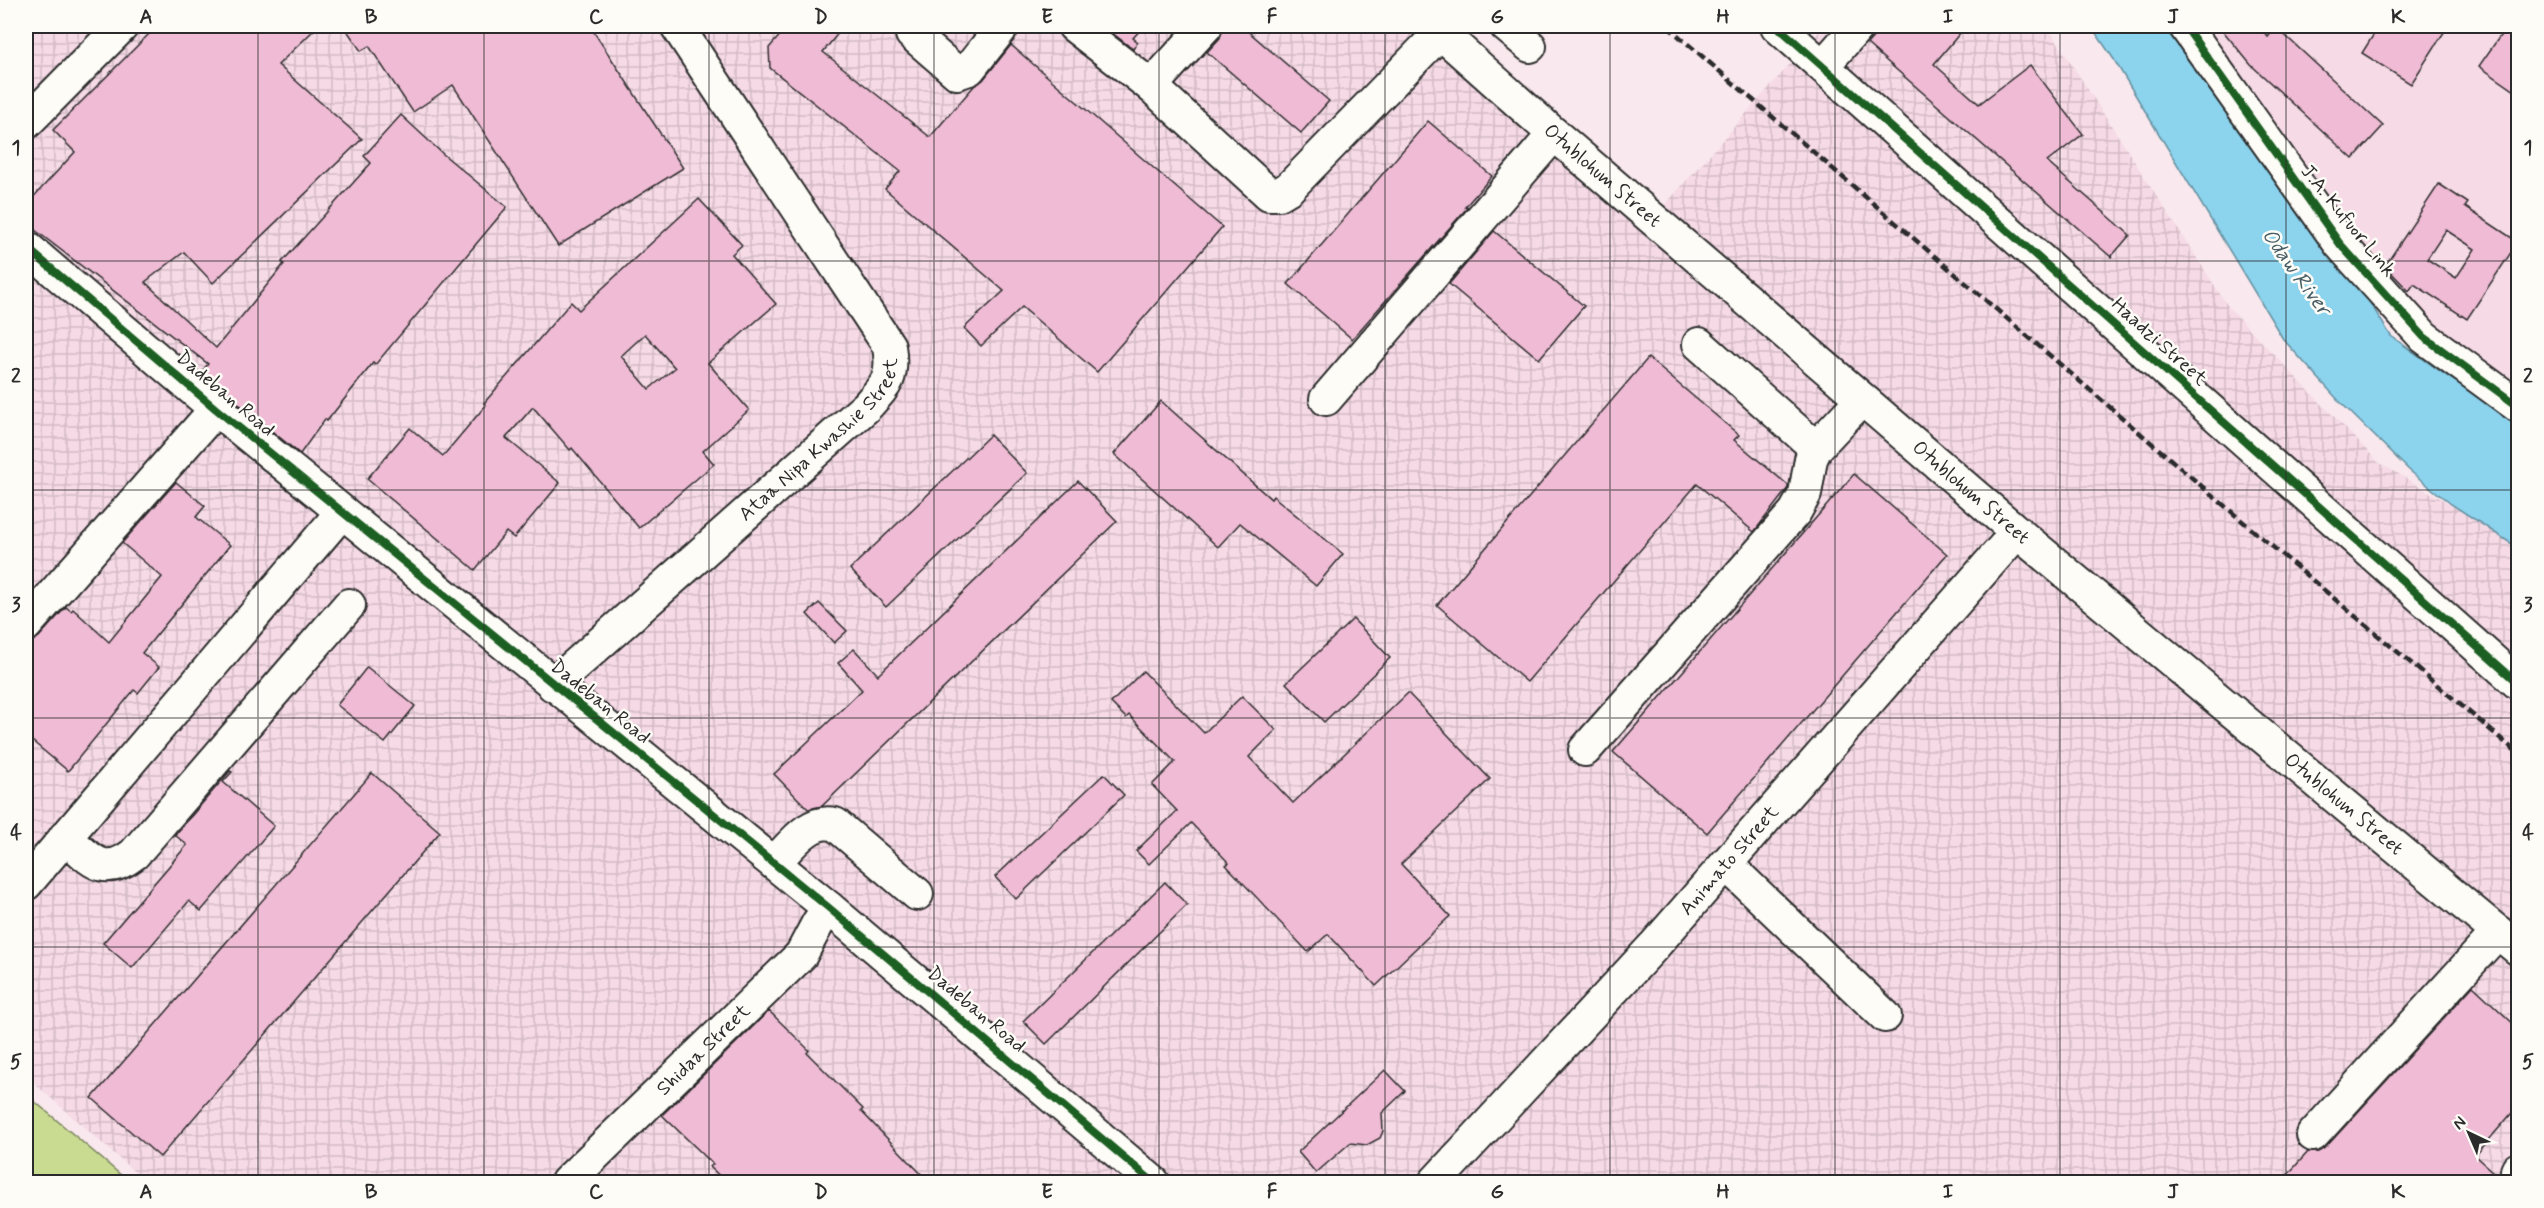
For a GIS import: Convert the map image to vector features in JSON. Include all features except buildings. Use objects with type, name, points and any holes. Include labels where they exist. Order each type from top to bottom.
[{"type":"street","points":[[26,123],[122,26]]},
{"type":"street","name":"Ataa Nipa Kwashie Street","points":[[553,685],[866,407],[883,389],[892,368],[889,346],[677,26]]},
{"type":"street","points":[[911,26],[912,34],[957,73],[969,69],[1003,26]]},
{"type":"street","points":[[1074,26],[1151,86],[1269,194],[1279,194],[1289,188],[1437,29]]},
{"type":"street","points":[[1151,86],[1206,26]]},
{"type":"street","points":[[1506,26],[1530,46]]},
{"type":"street","name":"Haadzi Street","points":[[1777,26],[2518,684]]},
{"type":"street","points":[[1823,66],[1858,26]]},
{"type":"street","name":"J.A. Kufuor Link","points":[[2185,26],[2340,244],[2424,337],[2518,406]]},
{"type":"street","name":"Otublohum Street","points":[[1437,29],[1554,134],[2017,532],[2508,941]]},
{"type":"street","points":[[1326,399],[1554,134]]},
{"type":"street","name":"Dadeban Road","points":[[26,247],[216,409],[830,908],[1153,1182]]},
{"type":"street","points":[[1699,344],[1816,448]]},
{"type":"street","points":[[1585,750],[1795,512],[1805,494],[1811,459],[1816,448],[1862,399]]},
{"type":"street","points":[[26,625],[37,592],[216,409]]},
{"type":"street","points":[[26,884],[342,512]]},
{"type":"street","name":"Animato Street","points":[[1435,1182],[1654,946],[2017,532]]},
{"type":"street","points":[[65,837],[98,865],[120,865],[134,854],[350,605]]},
{"type":"street","points":[[774,863],[813,825],[825,821],[836,824],[917,894]]},
{"type":"street","points":[[1726,864],[1885,1016]]},
{"type":"street","name":"Shidaa Street","points":[[567,1182],[801,956],[818,922],[830,908]]},
{"type":"street","points":[[2313,1135],[2508,941]]},
{"type":"shaded area","points":[[26,26],[1413,26],[1647,225],[1824,26],[2047,26],[2229,308],[2378,462],[2518,544],[2518,1182],[146,1182],[26,1076]]},
{"type":"shaded area","points":[[2204,26],[2518,26],[2518,381],[2425,333],[2341,237],[2350,225]]},
{"type":"green space","points":[[26,1094],[129,1182],[26,1182]]},
{"type":"water","name":"Odaw River","points":[[2091,26],[2180,26],[2327,235],[2391,336],[2450,378],[2518,420],[2518,548],[2451,504],[2410,471],[2339,401],[2283,339],[2113,58]]},
{"type":"railway","points":[[1667,26],[2255,532],[2518,753]]},
{"type":"cycle path","points":[[1777,26],[2518,683]]},
{"type":"cycle path","points":[[2185,26],[2340,244],[2424,337],[2518,406]]},
{"type":"cycle path","points":[[26,247],[216,409],[829,908],[1153,1182]]}]
